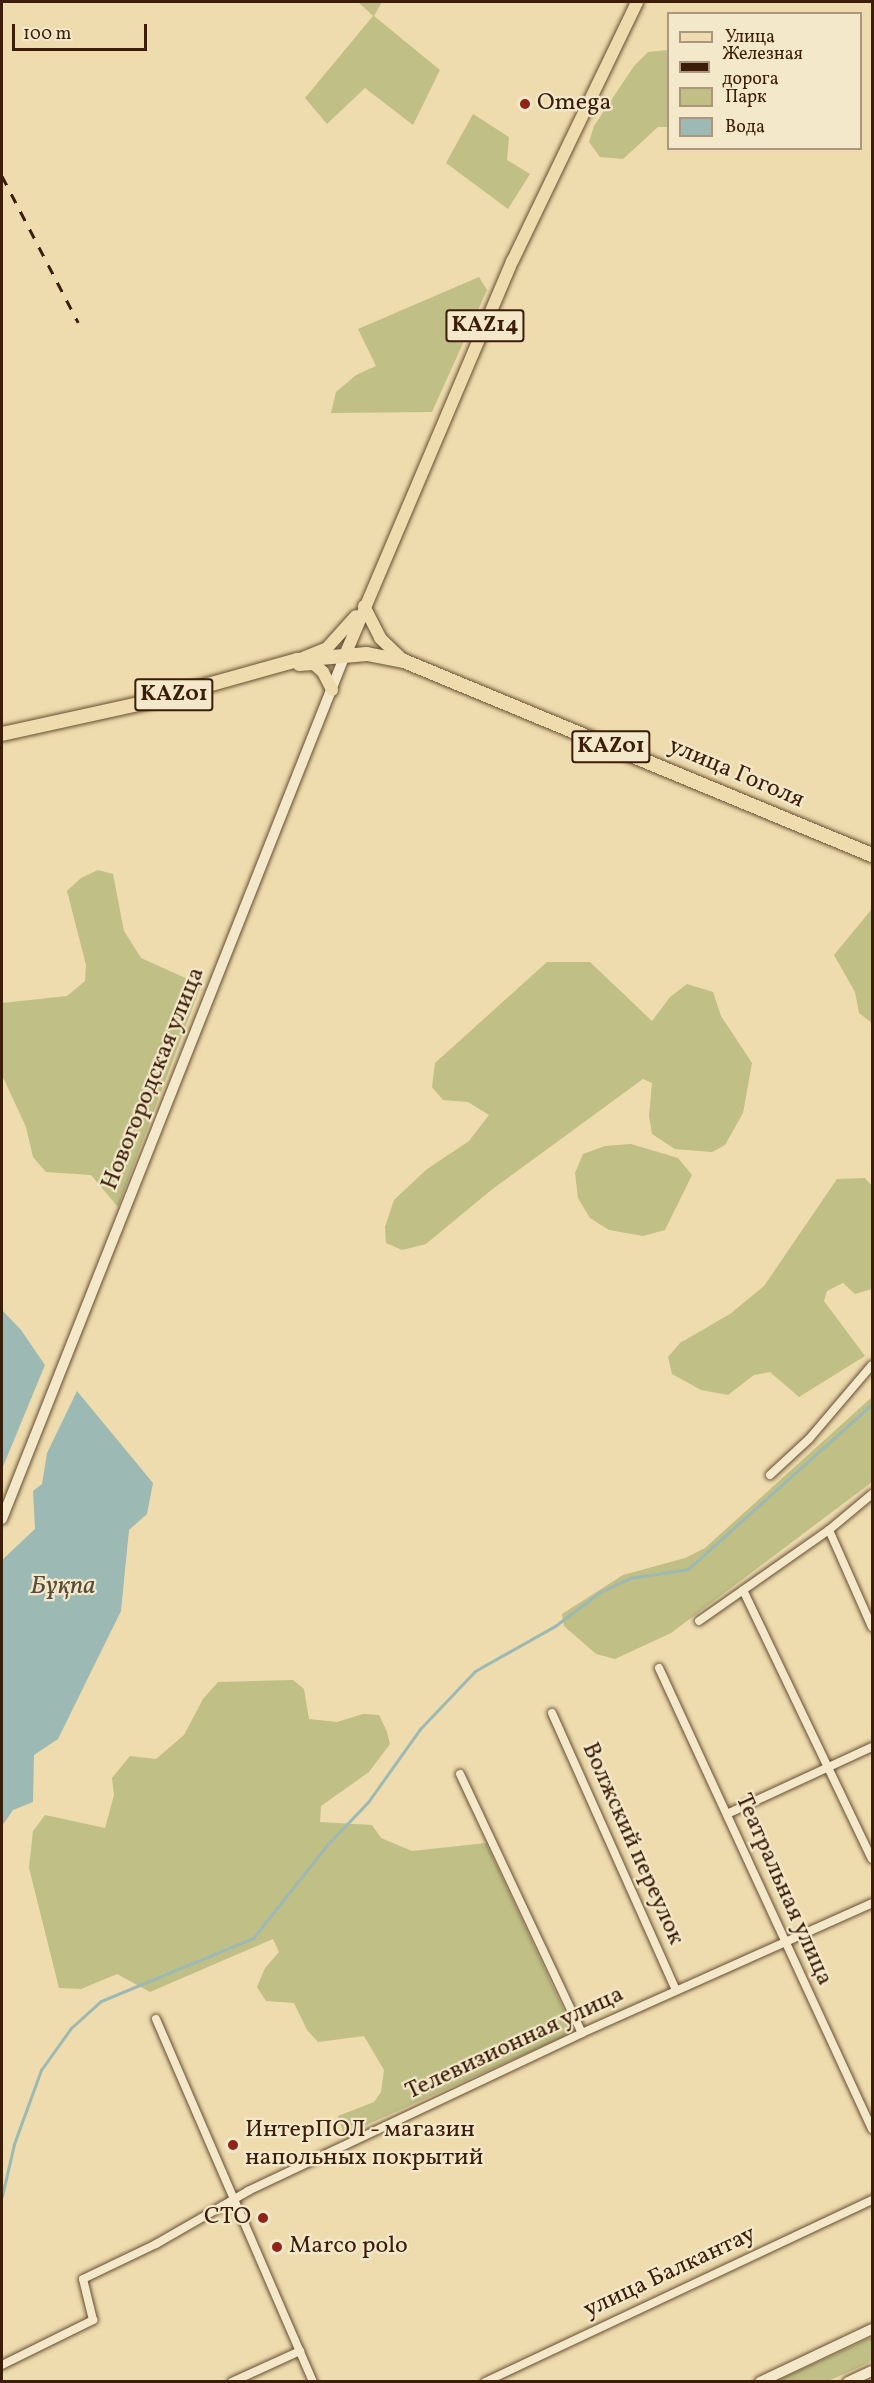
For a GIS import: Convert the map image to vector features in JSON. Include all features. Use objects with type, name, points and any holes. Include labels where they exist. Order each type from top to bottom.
[{"type":"highway","name":"улица Гоголя","points":[[345,655],[367,654],[404,661],[873,855]]},
{"type":"highway","name":"KAZ01","points":[[2,734],[147,702],[297,660],[345,655]]},
{"type":"main road","name":"KAZ14","points":[[345,655],[527,229],[637,2]]},
{"type":"main road","points":[[297,660],[327,648],[364,606],[380,638],[404,661]]},
{"type":"main road","points":[[279,666],[314,664],[324,672],[332,690]]},
{"type":"street","name":"Новогородская улица","points":[[2,1519],[345,655]]},
{"type":"street","points":[[770,1475],[809,1439],[873,1365]]},
{"type":"street","points":[[699,1621],[829,1530],[873,1494]]},
{"type":"street","points":[[829,1530],[873,1627]]},
{"type":"street","points":[[743,1590],[873,1859]]},
{"type":"street","name":"Театральная улица","points":[[658,1668],[727,1814],[783,1942],[873,2129]]},
{"type":"street","name":"Волжский переулок","points":[[552,1713],[676,1990]]},
{"type":"street","points":[[727,1814],[873,1747]]},
{"type":"street","points":[[460,1774],[582,2033]]},
{"type":"street","name":"Телевизионная улица","points":[[2,2365],[93,2320],[83,2279],[236,2201],[248,2191],[582,2033],[873,1903]]},
{"type":"street","points":[[156,2019],[314,2382]]},
{"type":"street","name":"улица Балкантау","points":[[485,2382],[873,2200]]},
{"type":"street","points":[[760,2382],[873,2329]]},
{"type":"street","points":[[232,2382],[300,2351]]},
{"type":"street","points":[[848,2382],[873,2371]]},
{"type":"green space","points":[[358,2],[382,2],[374,16],[440,70],[413,125],[365,88],[327,124],[305,98],[373,16]]},
{"type":"green space","points":[[667,50],[667,127],[658,127],[623,159],[600,157],[589,142],[594,126],[634,66],[648,52]]},
{"type":"green space","points":[[473,114],[509,137],[507,160],[530,174],[508,209],[446,163]]},
{"type":"green space","points":[[479,277],[487,290],[432,412],[331,413],[336,392],[356,375],[376,366],[358,329]]},
{"type":"green space","points":[[98,870],[113,874],[124,931],[141,958],[201,985],[118,1207],[91,1175],[46,1172],[33,1157],[26,1127],[2,1075],[2,1003],[67,996],[85,981],[86,965],[67,891],[81,878]]},
{"type":"green space","points":[[871,910],[872,1023],[859,1013],[855,992],[834,955]]},
{"type":"green space","points":[[547,962],[590,962],[652,1021],[670,997],[687,984],[713,992],[721,1016],[752,1063],[743,1113],[725,1145],[712,1152],[675,1149],[652,1134],[649,1116],[652,1083],[643,1079],[490,1191],[426,1244],[402,1250],[386,1243],[385,1227],[394,1200],[427,1169],[469,1141],[489,1115],[468,1102],[443,1100],[432,1087],[435,1063]]},
{"type":"green space","points":[[631,1144],[678,1158],[692,1175],[665,1230],[643,1236],[609,1230],[590,1218],[578,1198],[575,1173],[583,1154],[605,1146]]},
{"type":"green space","points":[[865,1178],[872,1186],[872,1289],[855,1294],[843,1283],[827,1291],[824,1301],[865,1356],[799,1397],[770,1372],[754,1375],[728,1395],[701,1390],[672,1374],[668,1357],[680,1343],[730,1314],[764,1286],[837,1179]]},
{"type":"green space","points":[[872,1397],[872,1482],[671,1633],[615,1659],[596,1654],[564,1626],[562,1614],[623,1575],[685,1558],[705,1548]]},
{"type":"green space","points":[[293,1680],[304,1689],[309,1719],[337,1722],[363,1714],[379,1715],[390,1744],[369,1772],[321,1806],[320,1822],[372,1825],[381,1838],[412,1851],[486,1843],[574,2032],[344,2135],[338,2116],[374,2102],[381,2092],[384,2070],[364,2036],[318,2042],[307,2030],[294,2003],[266,2001],[257,1987],[265,1968],[279,1952],[273,1939],[150,1992],[117,1974],[81,1989],[59,1988],[29,1868],[33,1831],[45,1815],[105,1828],[114,1795],[112,1778],[130,1756],[156,1759],[184,1735],[203,1699],[218,1682]]},
{"type":"green space","points":[[872,2337],[872,2361],[855,2369],[828,2381],[776,2381]]},
{"type":"water","points":[[2,1310],[21,1330],[45,1365],[2,1469]]},
{"type":"water","name":"Бұқпа","points":[[77,1391],[153,1483],[147,1514],[129,1530],[121,1611],[58,1739],[34,1755],[33,1802],[13,1810],[2,1826],[2,1560],[35,1529],[33,1491],[42,1484],[47,1453]]},
{"type":"waterway","points":[[2,2196],[14,2144],[41,2070],[71,2028],[101,2001],[253,1938],[327,1845],[368,1802],[420,1729],[475,1671],[555,1626],[600,1592],[630,1578],[688,1569],[872,1404]]},
{"type":"railway","points":[[2,176],[78,322]]},
{"type":"place","name":"Omega","points":[[525,104]]},
{"type":"place","name":"ИнтерПОЛ - магазин напольных покрытий","points":[[233,2145]]},
{"type":"place","name":"СТО","points":[[263,2218]]},
{"type":"place","name":"Marco polo","points":[[277,2247]]}]
